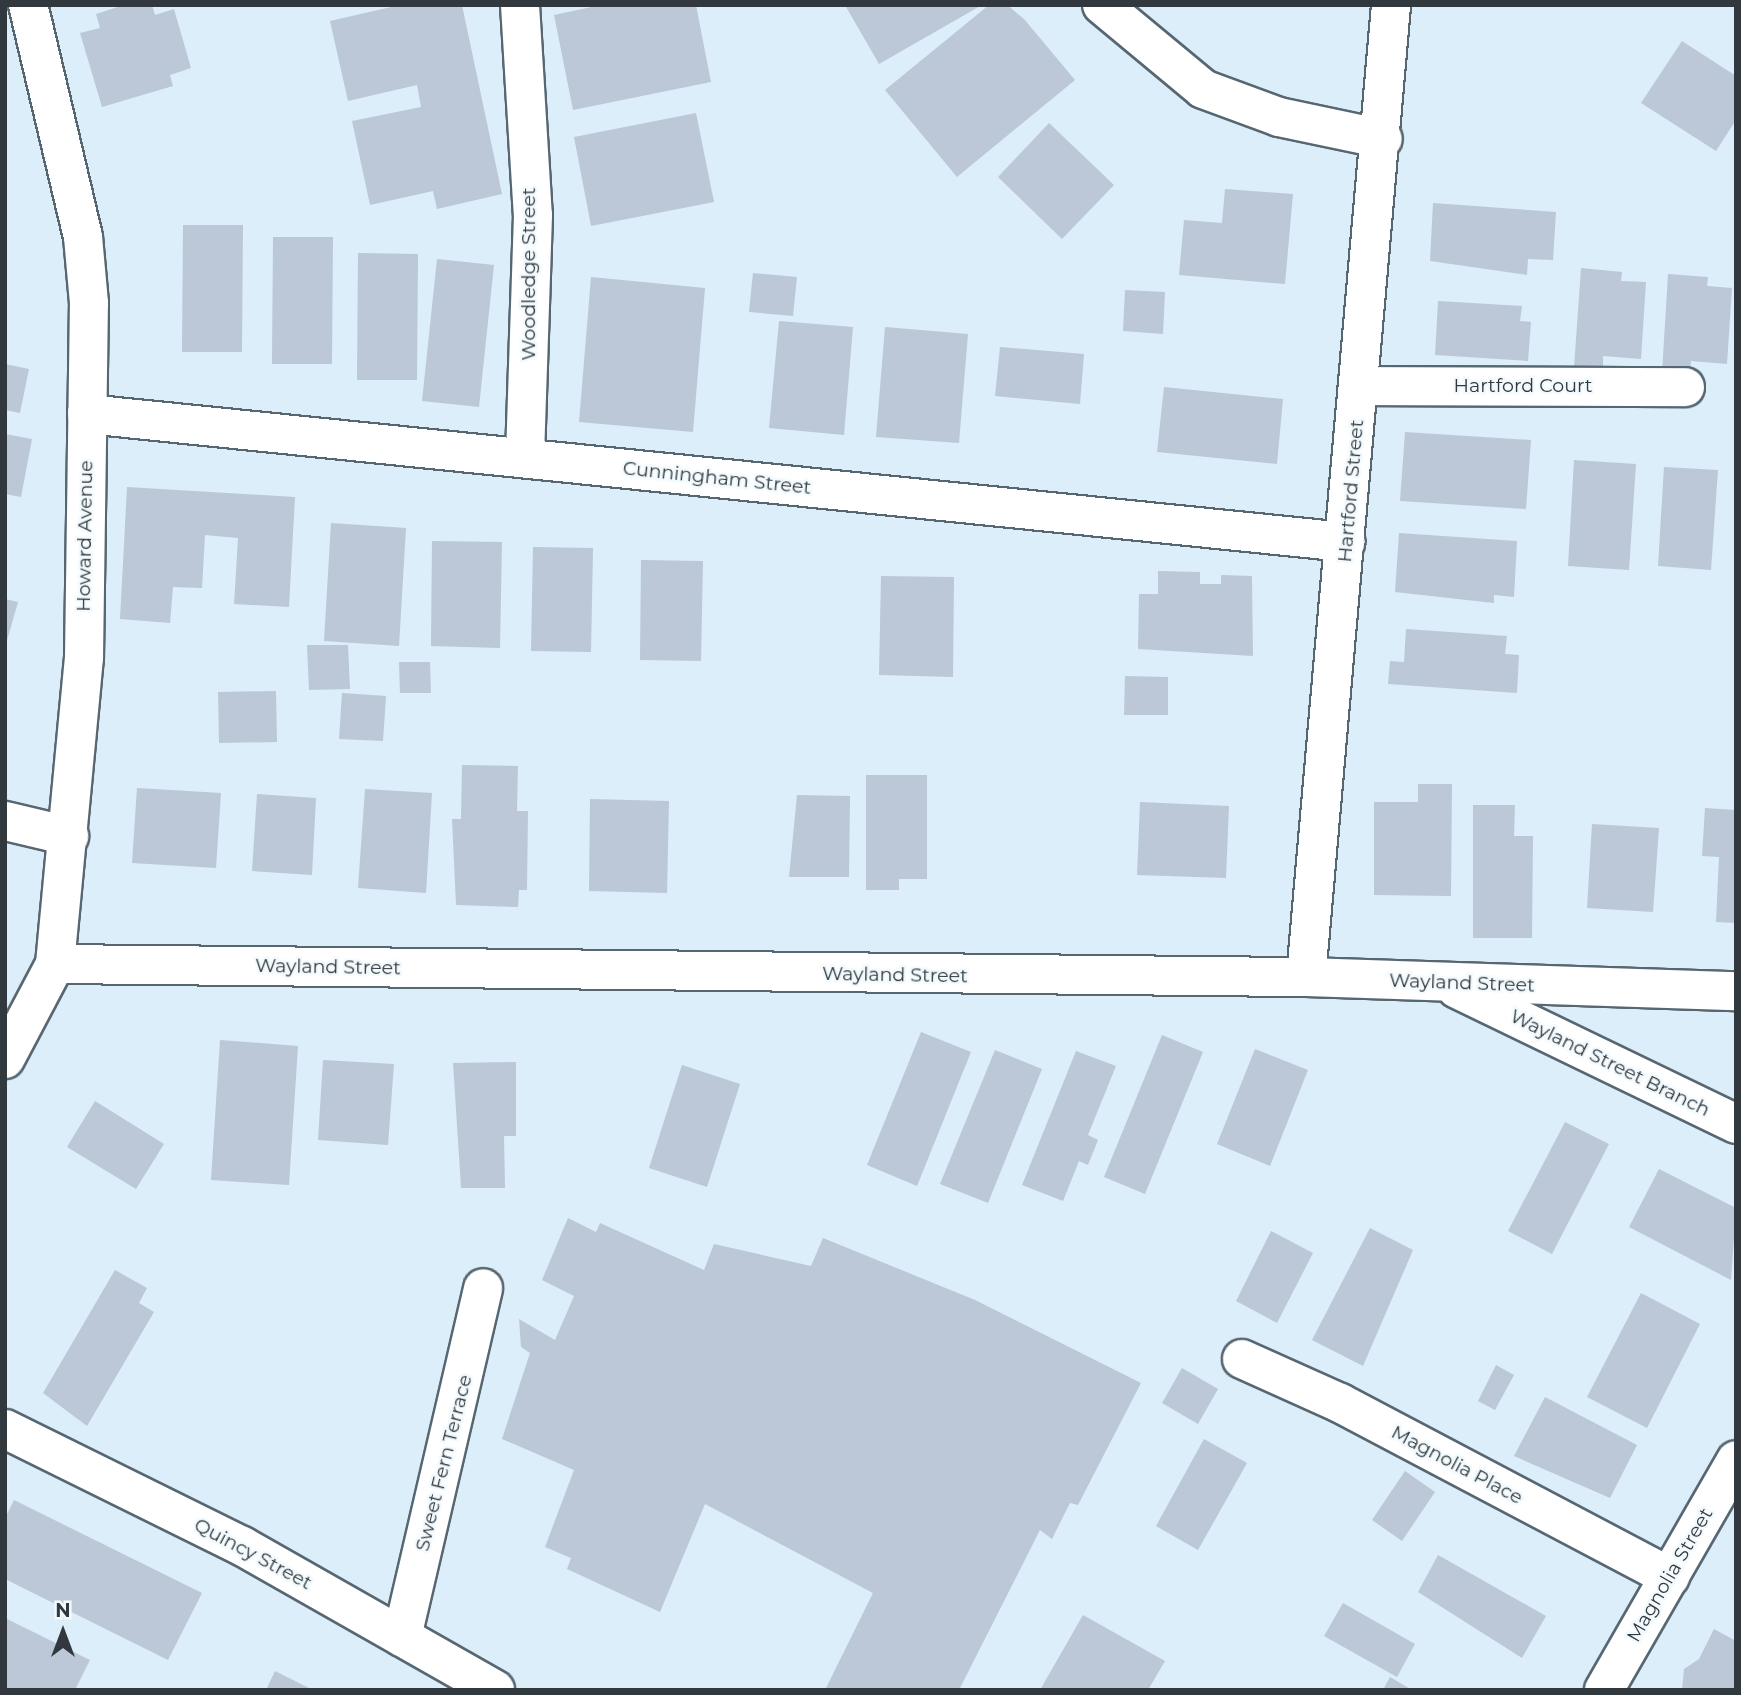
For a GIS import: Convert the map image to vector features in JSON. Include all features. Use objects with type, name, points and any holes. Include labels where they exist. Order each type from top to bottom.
[{"type":"street","name":"Howard Avenue","points":[[5,1059],[55,964],[84,658],[89,303],[83,237],[28,5]]},
{"type":"street","name":"Woodledge Street","points":[[520,5],[533,215],[525,458]]},
{"type":"street","points":[[1102,5],[1203,89],[1279,117],[1383,139]]},
{"type":"street","name":"Hartford Street","points":[[1306,977],[1383,139],[1391,5]]},
{"type":"street","name":"Hartford Court","points":[[1361,386],[1685,387]]},
{"type":"street","name":"Cunningham Street","points":[[87,414],[1346,542]]},
{"type":"street","points":[[5,821],[69,836]]},
{"type":"street","name":"Wayland Street","points":[[55,964],[1306,977],[1736,992]]},
{"type":"street","name":"Wayland Street Branch","points":[[1446,983],[1736,1124]]},
{"type":"street","name":"Sweet Fern Terrace","points":[[402,1637],[482,1288]]},
{"type":"street","name":"Magnolia Place","points":[[1242,1359],[1340,1403],[1670,1577]]},
{"type":"street","name":"Quincy Street","points":[[7,1433],[242,1546],[402,1637],[456,1680],[495,1690]]},
{"type":"street","name":"Magnolia Street","points":[[1604,1690],[1736,1460]]},
{"type":"building","points":[[124,5],[152,5],[155,15],[174,9],[191,68],[170,75],[173,86],[102,107],[80,33],[100,28],[96,14]]},
{"type":"building","points":[[400,5],[462,5],[502,194],[437,209],[433,191],[370,205],[352,121],[421,107],[417,85],[348,101],[330,21]]},
{"type":"building","points":[[601,5],[696,5],[711,82],[573,110],[554,15]]},
{"type":"building","points":[[845,5],[982,5],[879,64]]},
{"type":"building","points":[[989,5],[1007,5],[1024,19],[1075,80],[957,177],[885,90]]},
{"type":"building","points":[[1682,41],[1736,76],[1736,120],[1716,151],[1641,103]]},
{"type":"building","points":[[696,113],[714,202],[591,226],[574,137]]},
{"type":"building","points":[[1049,123],[1114,185],[1062,239],[998,177]]},
{"type":"building","points":[[1225,189],[1293,194],[1285,284],[1179,275],[1184,220],[1222,223]]},
{"type":"building","points":[[1433,203],[1556,212],[1553,260],[1528,259],[1527,275],[1430,261]]},
{"type":"building","points":[[183,225],[243,225],[242,352],[182,352]]},
{"type":"building","points":[[273,237],[333,237],[332,364],[272,364]]},
{"type":"building","points":[[358,253],[418,254],[417,380],[357,380]]},
{"type":"building","points":[[437,259],[494,265],[479,407],[422,401]]},
{"type":"building","points":[[1581,268],[1622,272],[1621,281],[1646,282],[1641,359],[1603,356],[1603,370],[1574,368]]},
{"type":"building","points":[[753,273],[797,277],[793,316],[749,312]]},
{"type":"building","points":[[1668,274],[1708,277],[1707,286],[1732,288],[1727,364],[1691,361],[1690,374],[1662,373]]},
{"type":"building","points":[[591,277],[705,288],[693,432],[579,422]]},
{"type":"building","points":[[1125,290],[1165,292],[1163,334],[1123,331]]},
{"type":"building","points":[[1438,301],[1522,306],[1520,321],[1531,322],[1528,361],[1435,355]]},
{"type":"building","points":[[779,321],[853,327],[844,435],[769,428]]},
{"type":"building","points":[[885,327],[968,334],[959,443],[876,437]]},
{"type":"building","points":[[1000,347],[1084,354],[1080,404],[995,396]]},
{"type":"building","points":[[5,364],[29,369],[20,413],[5,410]]},
{"type":"building","points":[[1164,387],[1283,399],[1277,464],[1157,452]]},
{"type":"building","points":[[1405,432],[1531,440],[1526,509],[1400,501]]},
{"type":"building","points":[[5,434],[32,439],[21,497],[5,494]]},
{"type":"building","points":[[1574,460],[1636,464],[1629,570],[1568,566]]},
{"type":"building","points":[[1664,467],[1718,470],[1711,570],[1658,566]]},
{"type":"building","points":[[127,487],[295,497],[289,607],[234,604],[238,538],[205,535],[202,588],[173,587],[170,623],[120,619]]},
{"type":"building","points":[[331,523],[406,528],[399,646],[324,641]]},
{"type":"building","points":[[1399,533],[1517,541],[1514,597],[1494,595],[1494,603],[1395,592]]},
{"type":"building","points":[[432,541],[502,542],[500,648],[431,646]]},
{"type":"building","points":[[533,547],[593,548],[591,652],[531,651]]},
{"type":"building","points":[[641,560],[703,561],[701,661],[640,660]]},
{"type":"building","points":[[1158,571],[1200,572],[1200,584],[1221,584],[1221,575],[1252,576],[1253,656],[1138,649],[1139,594],[1158,594]]},
{"type":"building","points":[[881,576],[954,577],[953,677],[879,675]]},
{"type":"building","points":[[5,599],[18,602],[6,644],[5,644]]},
{"type":"building","points":[[1406,629],[1507,636],[1505,654],[1519,655],[1517,693],[1388,684],[1390,661],[1404,662]]},
{"type":"building","points":[[307,645],[348,645],[350,689],[309,690]]},
{"type":"building","points":[[399,662],[430,662],[431,693],[400,693]]},
{"type":"building","points":[[1125,676],[1168,677],[1168,715],[1124,715]]},
{"type":"building","points":[[276,691],[277,742],[219,743],[218,692]]},
{"type":"building","points":[[342,693],[386,696],[383,741],[339,739]]},
{"type":"building","points":[[462,765],[518,766],[517,811],[528,811],[527,890],[519,890],[518,907],[456,905],[452,819],[461,819]]},
{"type":"building","points":[[866,775],[927,775],[927,879],[899,879],[899,890],[866,890]]},
{"type":"building","points":[[1418,784],[1452,784],[1451,896],[1374,895],[1374,802],[1418,802]]},
{"type":"building","points":[[137,788],[221,793],[216,868],[132,863]]},
{"type":"building","points":[[365,789],[432,793],[426,893],[358,888]]},
{"type":"building","points":[[257,794],[316,798],[312,875],[252,871]]},
{"type":"building","points":[[797,795],[850,796],[849,877],[789,877]]},
{"type":"building","points":[[590,799],[669,801],[667,893],[589,891]]},
{"type":"building","points":[[1140,802],[1229,806],[1226,878],[1137,875]]},
{"type":"building","points":[[1473,805],[1515,805],[1514,836],[1533,836],[1532,938],[1473,938]]},
{"type":"building","points":[[1705,808],[1736,810],[1736,923],[1716,922],[1719,857],[1702,856]]},
{"type":"building","points":[[1592,824],[1659,828],[1653,912],[1587,908]]},
{"type":"building","points":[[921,1032],[971,1052],[917,1186],[867,1165]]},
{"type":"building","points":[[1162,1035],[1203,1052],[1145,1194],[1104,1177]]},
{"type":"building","points":[[220,1040],[298,1046],[289,1185],[211,1180]]},
{"type":"building","points":[[1255,1049],[1308,1070],[1270,1166],[1217,1144]]},
{"type":"building","points":[[995,1050],[1042,1069],[988,1203],[940,1184]]},
{"type":"building","points":[[1076,1051],[1116,1066],[1088,1135],[1098,1140],[1088,1165],[1079,1161],[1063,1201],[1022,1185]]},
{"type":"building","points":[[323,1060],[394,1064],[388,1145],[318,1140]]},
{"type":"building","points":[[516,1062],[516,1136],[504,1136],[505,1188],[461,1188],[453,1063]]},
{"type":"building","points":[[682,1065],[740,1084],[707,1187],[649,1168]]},
{"type":"building","points":[[95,1101],[164,1144],[136,1189],[67,1147]]},
{"type":"building","points":[[1565,1122],[1609,1144],[1552,1254],[1508,1231]]},
{"type":"building","points":[[1659,1169],[1736,1208],[1731,1280],[1629,1227]]},
{"type":"building","points":[[568,1218],[596,1232],[600,1223],[704,1270],[714,1244],[811,1266],[823,1238],[975,1300],[1141,1383],[1078,1505],[1070,1503],[1052,1539],[1040,1530],[959,1690],[825,1690],[873,1593],[705,1504],[660,1612],[567,1569],[571,1558],[545,1547],[574,1470],[502,1439],[530,1353],[521,1347],[519,1319],[555,1340],[574,1296],[542,1280]]},
{"type":"building","points":[[1370,1228],[1413,1250],[1363,1366],[1312,1340]]},
{"type":"building","points":[[1271,1231],[1313,1253],[1277,1323],[1236,1301]]},
{"type":"building","points":[[115,1270],[147,1288],[139,1303],[154,1312],[87,1426],[43,1393]]},
{"type":"building","points":[[1641,1293],[1700,1324],[1647,1428],[1587,1397]]},
{"type":"building","points":[[1496,1365],[1514,1375],[1495,1410],[1478,1401]]},
{"type":"building","points":[[1182,1368],[1218,1389],[1198,1424],[1162,1403]]},
{"type":"building","points":[[1545,1397],[1637,1445],[1610,1498],[1514,1456]]},
{"type":"building","points":[[1204,1439],[1247,1463],[1198,1550],[1156,1526]]},
{"type":"building","points":[[1405,1471],[1435,1492],[1402,1541],[1372,1520]]},
{"type":"building","points":[[14,1500],[202,1593],[168,1660],[5,1579],[5,1518]]},
{"type":"building","points":[[1438,1555],[1546,1616],[1522,1658],[1418,1592]]},
{"type":"building","points":[[1343,1603],[1415,1644],[1397,1677],[1324,1636]]},
{"type":"building","points":[[1083,1615],[1165,1661],[1148,1690],[1040,1690]]},
{"type":"building","points":[[5,1618],[90,1660],[75,1690],[5,1690]]},
{"type":"building","points":[[1714,1629],[1736,1641],[1736,1690],[1682,1690],[1684,1669],[1699,1659]]},
{"type":"building","points":[[275,1671],[313,1690],[266,1690]]},
{"type":"building","points":[[1390,1677],[1412,1690],[1383,1690]]}]
